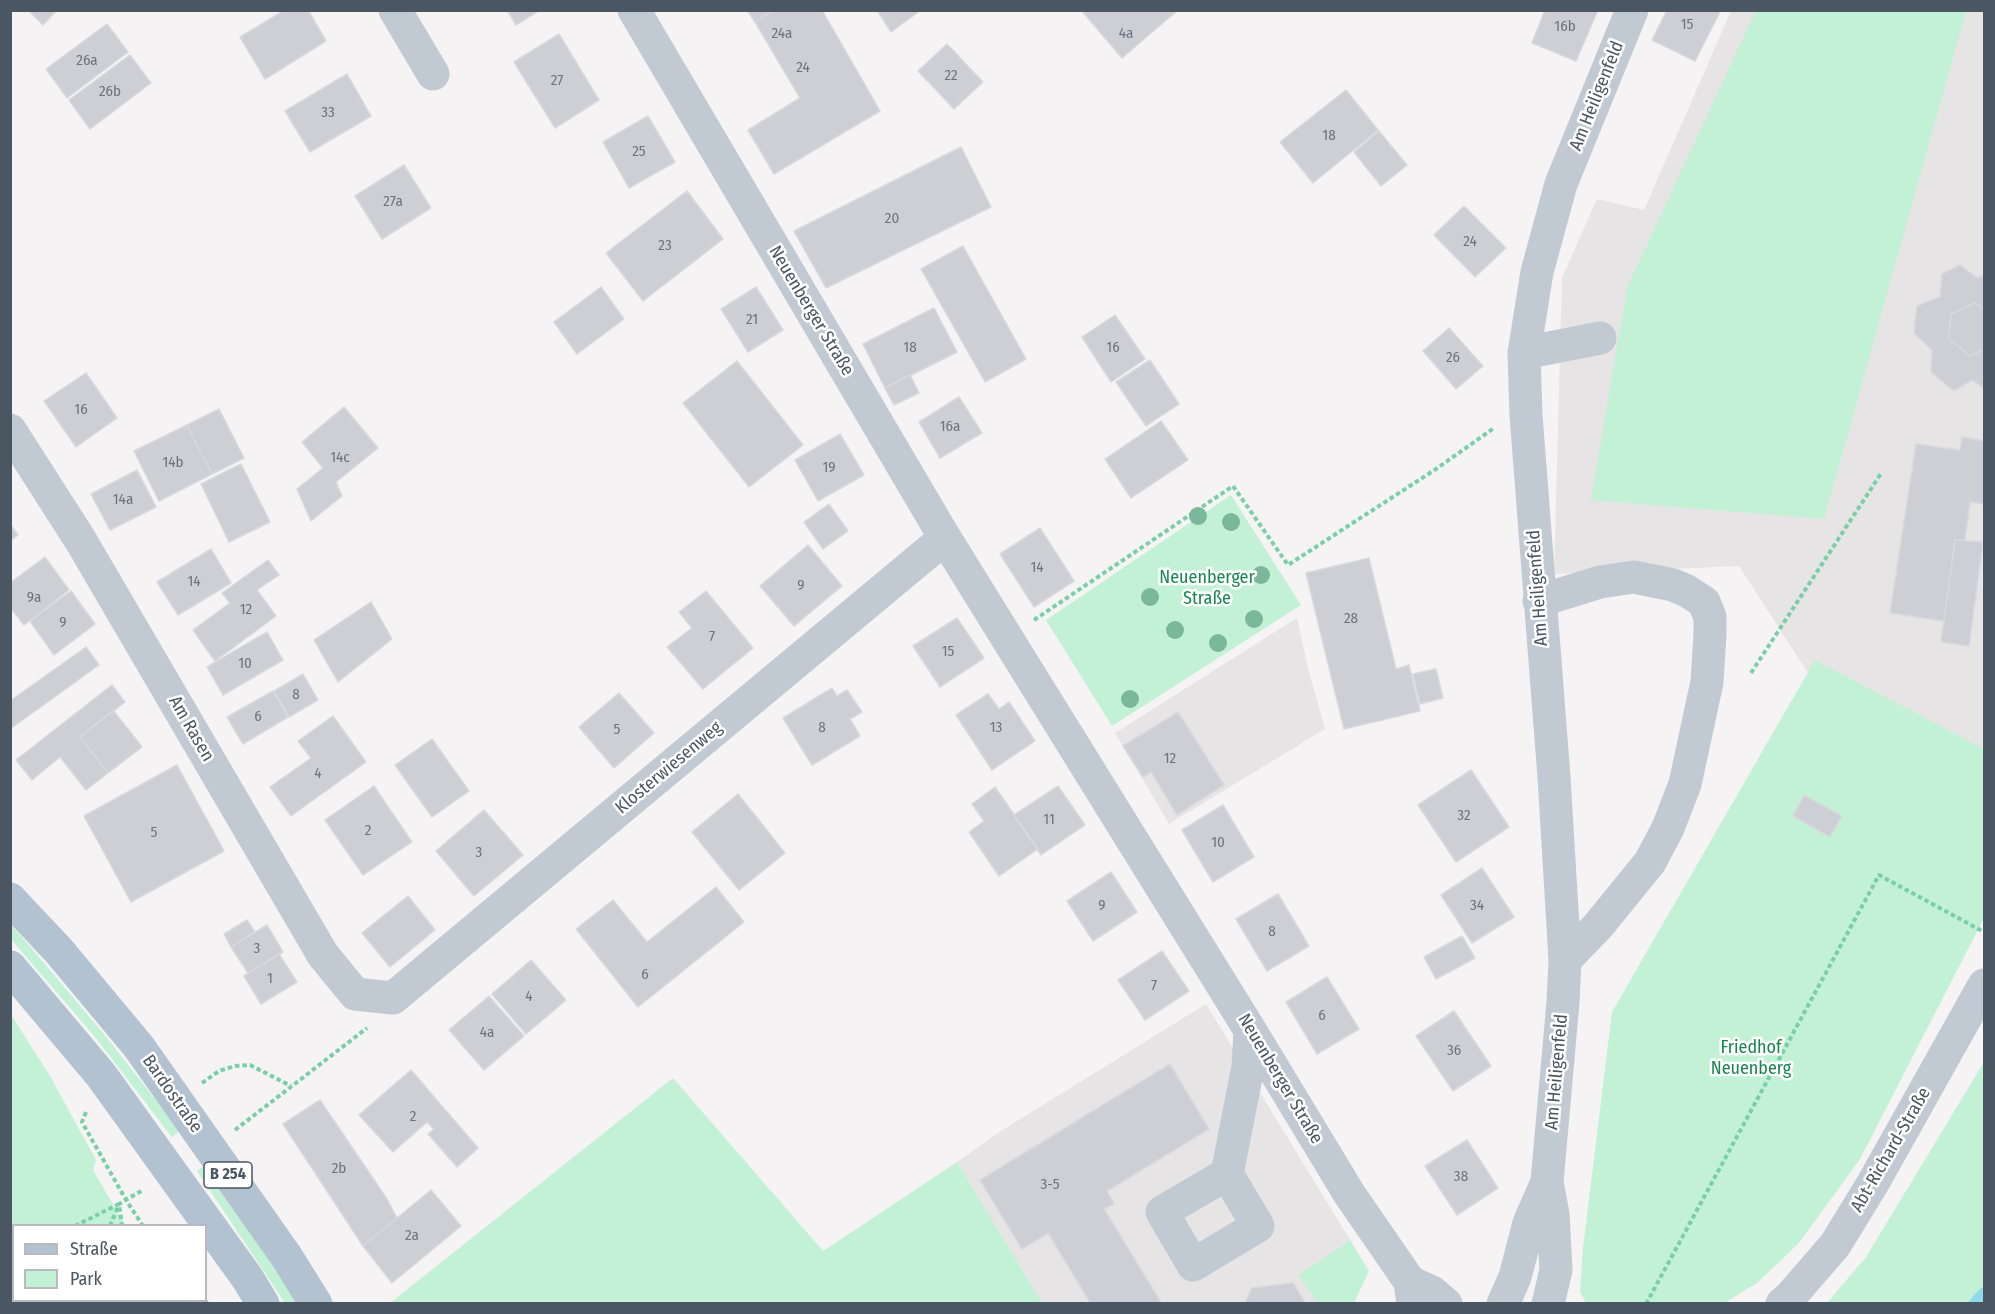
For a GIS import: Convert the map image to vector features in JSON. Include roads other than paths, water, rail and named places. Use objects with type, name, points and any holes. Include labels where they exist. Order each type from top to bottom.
[{"type":"main road","name":"Bardostraße","points":[[10,899],[59,951],[139,1047],[286,1256],[316,1304]]},
{"type":"main road","name":"B 254","points":[[10,967],[101,1075],[263,1304]]},
{"type":"street","points":[[395,10],[433,74]]},
{"type":"street","name":"Neuenberger Straße","points":[[634,10],[945,538],[1250,1030],[1410,1296],[1432,1293],[1446,1304]]},
{"type":"street","name":"Am Heiligenfeld","points":[[1548,1304],[1556,1270],[1553,1215],[1547,1182],[1565,960],[1554,777],[1526,415],[1524,353],[1537,272],[1561,184],[1632,10]]},
{"type":"street","points":[[1524,353],[1600,338]]},
{"type":"street","name":"Am Rasen","points":[[10,430],[81,541],[323,955],[355,994],[393,998]]},
{"type":"street","name":"Klosterwiesenweg","points":[[393,998],[945,538]]},
{"type":"street","points":[[1539,601],[1600,582],[1634,578],[1673,585],[1687,591],[1704,602],[1710,617],[1707,682],[1685,784],[1668,828],[1650,862],[1598,927],[1565,960]]},
{"type":"street","name":"Abt-Richard-Straße","points":[[1782,1304],[1835,1245],[1873,1183],[1984,985]]},
{"type":"street","points":[[1227,1174],[1248,1067],[1250,1030]]},
{"type":"street","name":"Am Heiligenfeld","points":[[1503,1304],[1515,1277],[1529,1223],[1547,1182]]},
{"type":"waterway","points":[[1973,1304],[1984,1292]]},
{"type":"park label","name":"Friedhof Neuenberg","points":[[1751,1058]]}]
